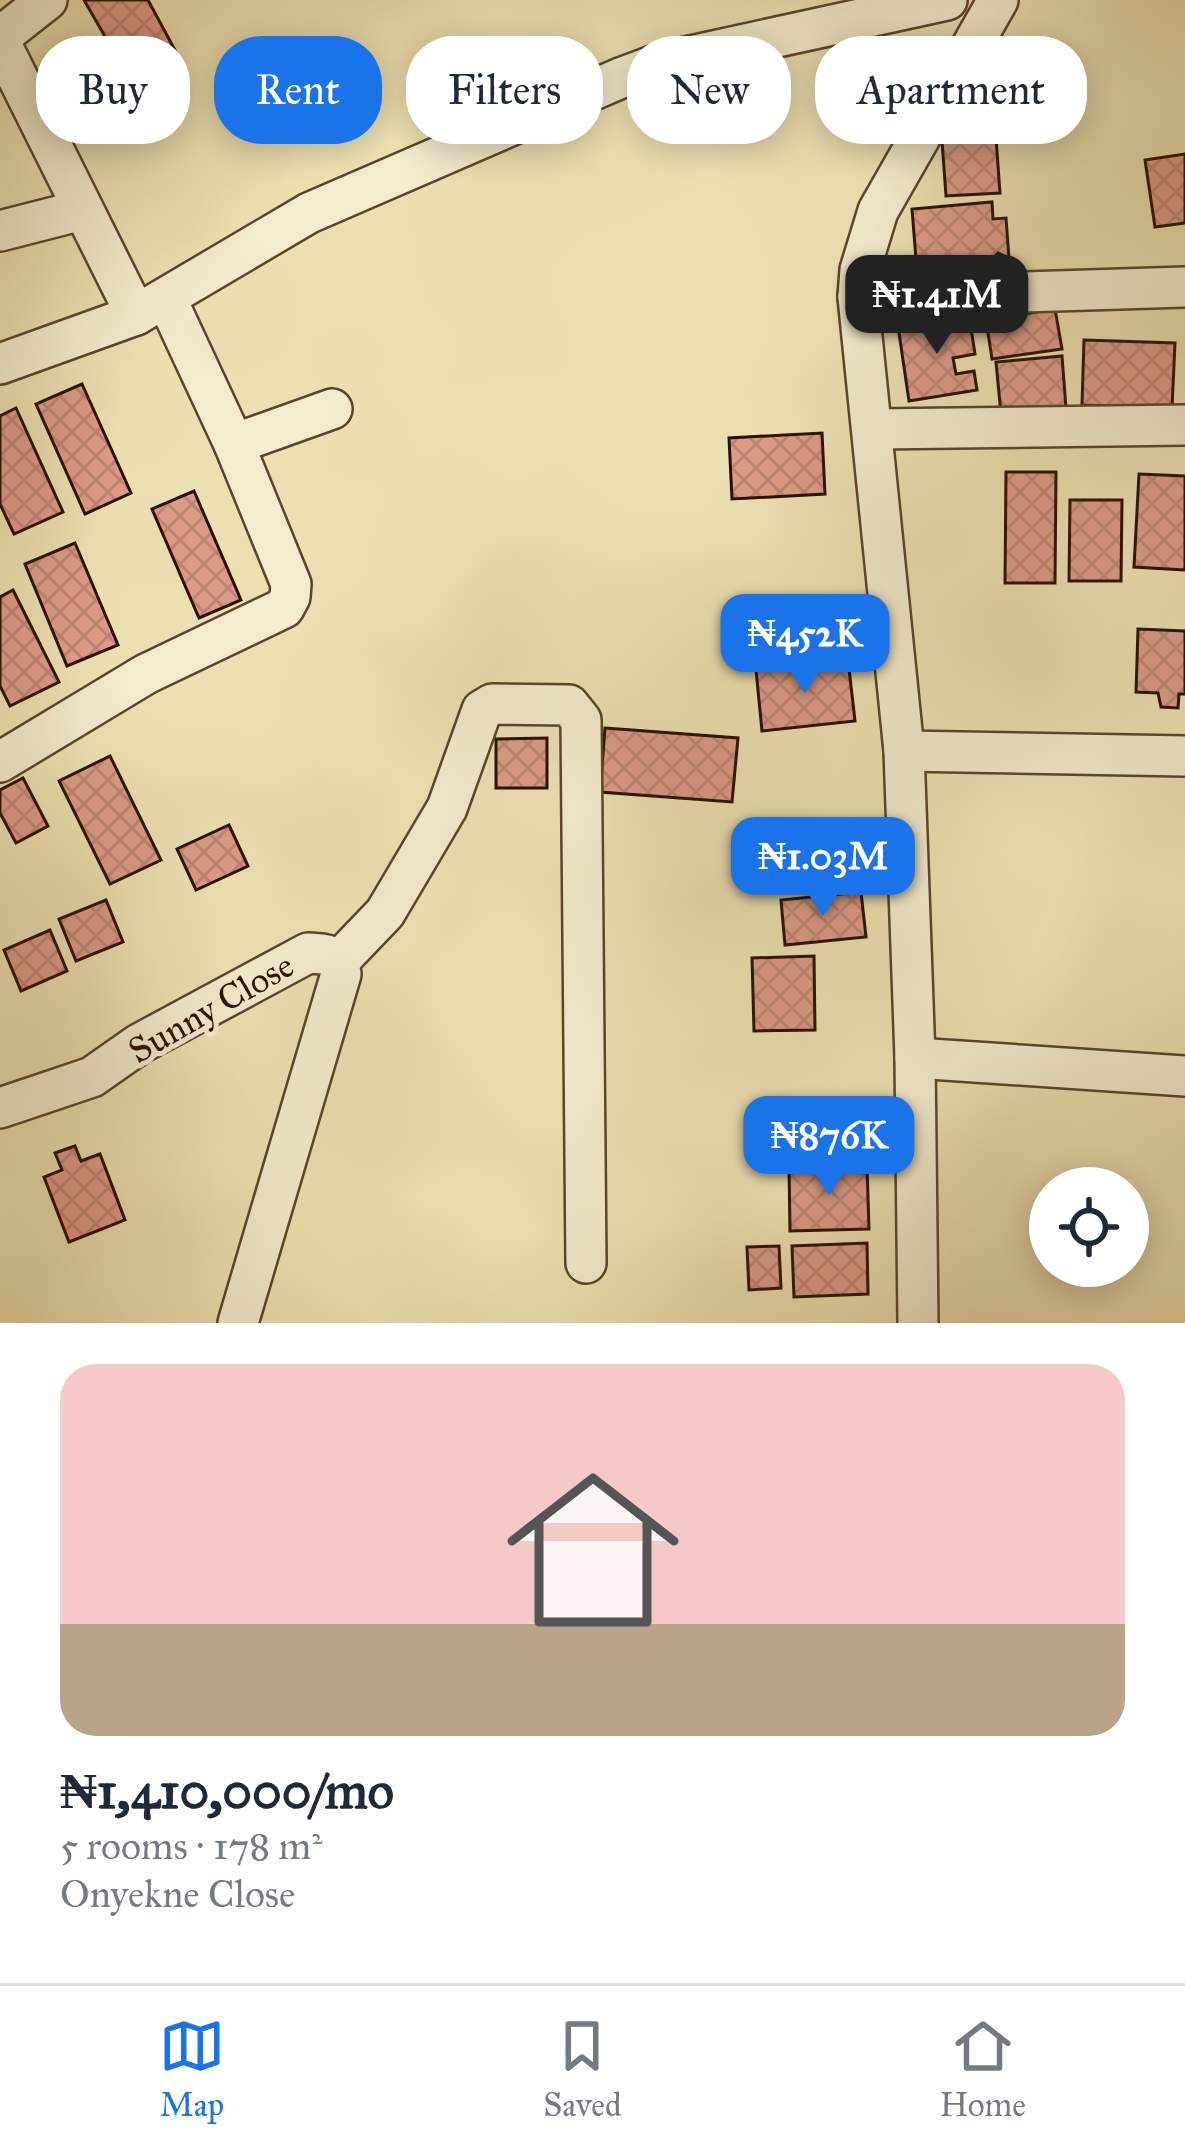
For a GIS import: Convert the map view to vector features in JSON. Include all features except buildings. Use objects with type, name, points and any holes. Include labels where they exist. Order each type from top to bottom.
[{"type":"street","points":[[0,762],[146,674],[287,604],[291,584],[234,444],[151,307],[82,210],[0,40],[47,0]]},
{"type":"street","points":[[0,364],[151,307],[309,213],[623,77],[663,62],[947,0]]},
{"type":"street","points":[[918,1323],[904,751],[858,297],[860,269],[878,211],[998,0]]},
{"type":"street","points":[[0,231],[82,210]]},
{"type":"street","points":[[858,297],[1185,287]]},
{"type":"street","points":[[234,444],[332,409]]},
{"type":"street","points":[[874,429],[1185,425]]},
{"type":"street","points":[[339,962],[385,913],[447,808],[482,710],[493,704],[569,705],[578,712],[586,1263]]},
{"type":"street","points":[[904,751],[1185,756]]},
{"type":"street","name":"Sunny Close","points":[[0,1108],[92,1077],[139,1044],[308,953],[330,954],[339,962],[341,974],[238,1323]]},
{"type":"street","points":[[915,1058],[1185,1076]]}]
